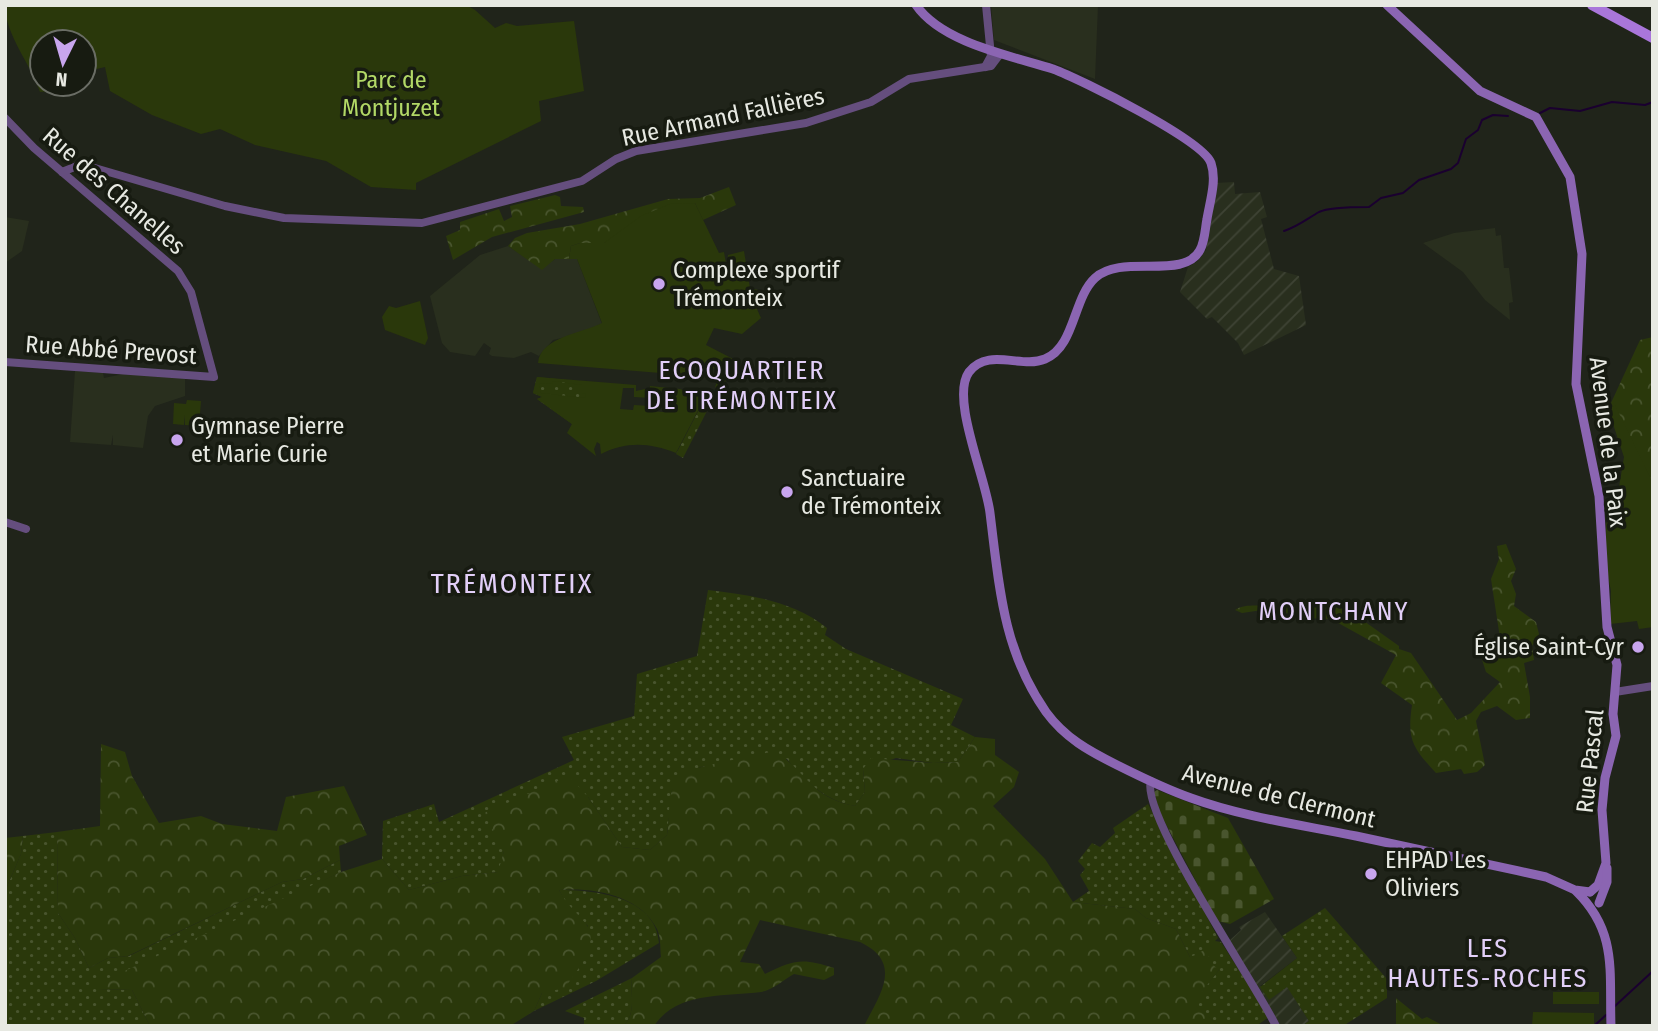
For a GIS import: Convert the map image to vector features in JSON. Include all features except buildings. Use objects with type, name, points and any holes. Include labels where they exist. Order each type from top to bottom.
[{"type":"main road","points":[[916,5],[931,21],[1000,54]]},
{"type":"main road","name":"Avenue de la Paix","points":[[1387,5],[1483,93],[1530,112],[1545,130],[1570,177],[1580,240],[1576,384],[1595,469],[1607,627],[1616,661]]},
{"type":"main road","points":[[1592,5],[1653,38]]},
{"type":"main road","name":"Avenue de Clermont","points":[[1000,54],[1065,74],[1182,136],[1205,151],[1214,173],[1203,239],[1195,258],[1180,265],[1118,267],[1105,271],[1090,284],[1061,344],[1053,354],[1038,361],[986,360],[968,374],[961,400],[988,499],[1007,634],[1044,709],[1081,747],[1151,781],[1212,805],[1546,877],[1593,898]]},
{"type":"main road","name":"Rue Pascal","points":[[1593,898],[1606,863],[1602,810],[1605,775],[1616,736],[1613,716],[1616,661]]},
{"type":"main road","points":[[1593,898],[1609,942],[1611,1026]]},
{"type":"street","points":[[984,68],[990,60],[986,5]]},
{"type":"street","points":[[984,68],[991,66],[1000,54]]},
{"type":"street","name":"Rue Armand Fallières","points":[[62,172],[88,166],[225,206],[284,218],[430,223],[582,181],[636,151],[806,123],[871,102],[909,79],[984,68]]},
{"type":"street","name":"Rue des Chanelles","points":[[5,118],[62,172],[178,271],[191,292],[214,377]]},
{"type":"street","name":"Rue Abbé Prevost","points":[[5,362],[214,377]]},
{"type":"street","points":[[5,522],[26,529]]},
{"type":"street","points":[[1615,692],[1653,686]]},
{"type":"street","points":[[1151,781],[1149,791],[1161,823],[1214,922],[1276,1026]]},
{"type":"shaded area","points":[[991,5],[1098,5],[1095,79],[994,40]]},
{"type":"shaded area","points":[[1234,182],[1235,194],[1260,192],[1267,217],[1261,219],[1274,269],[1299,276],[1306,325],[1244,355],[1238,343],[1212,317],[1207,319],[1180,292],[1188,267],[1198,261],[1206,250],[1216,183]]},
{"type":"shaded area","points":[[5,217],[29,221],[22,251],[5,263]]},
{"type":"shaded area","points":[[1495,228],[1496,236],[1501,235],[1504,268],[1509,268],[1513,302],[1509,303],[1510,320],[1485,300],[1463,272],[1423,243],[1454,233]]},
{"type":"shaded area","points":[[508,246],[542,269],[555,259],[577,259],[602,324],[579,334],[553,340],[539,356],[531,352],[514,358],[492,356],[489,354],[491,348],[484,343],[475,356],[450,352],[442,343],[430,296],[480,255]]},
{"type":"shaded area","points":[[75,371],[103,373],[104,378],[123,374],[185,378],[185,396],[155,406],[148,416],[143,448],[113,445],[113,435],[111,445],[70,442]]},
{"type":"shaded area","points":[[1265,912],[1297,958],[1260,986],[1287,986],[1309,1021],[1302,1026],[1281,1026],[1229,941],[1241,930],[1239,927]]},
{"type":"green space","name":"Parc de Montjuzet","points":[[5,5],[466,5],[495,28],[506,23],[517,26],[574,21],[584,91],[539,101],[541,121],[416,183],[416,190],[371,187],[326,161],[255,145],[220,129],[201,134],[152,115],[110,91],[105,67],[98,69],[98,28],[28,28],[28,65],[6,16]]},
{"type":"green space","points":[[729,187],[736,205],[703,220],[695,203],[604,243],[580,243],[571,246],[569,259],[555,259],[542,270],[508,246],[515,238],[527,233],[580,224],[668,199],[700,198]]},
{"type":"green space","points":[[555,195],[560,197],[561,206],[583,207],[584,212],[492,237],[453,260],[446,236],[460,230],[460,222],[499,209],[504,221],[512,217],[510,206]]},
{"type":"green space","name":"Complexe sportif Trémonteix","points":[[695,203],[719,253],[724,252],[727,269],[728,255],[744,251],[750,288],[772,293],[776,302],[752,298],[761,318],[742,334],[714,328],[706,345],[739,362],[720,389],[715,387],[721,372],[694,359],[685,375],[538,363],[546,347],[554,342],[602,323],[577,259],[569,259],[571,246],[580,243],[604,243],[641,216],[670,204]]},
{"type":"green space","points":[[420,301],[428,338],[425,345],[385,330],[382,317],[389,306],[396,308]]},
{"type":"green space","points":[[1653,337],[1653,484],[1611,403],[1640,340]]},
{"type":"green space","points":[[537,377],[597,383],[572,424],[537,399],[542,397],[533,393]]},
{"type":"green space","points":[[537,377],[636,385],[636,391],[645,389],[649,392],[650,386],[680,389],[704,399],[676,453],[657,447],[629,445],[601,454],[600,444],[597,442],[594,449],[596,456],[567,433],[572,424],[537,399],[542,397],[533,393]],"holes":[[[553,381],[582,385],[585,398],[541,393],[539,383],[552,384]],[[623,388],[634,388],[634,397],[652,398],[653,389],[663,391],[663,412],[649,411],[650,406],[634,405],[633,410],[620,409]]]},
{"type":"green space","points":[[187,400],[201,401],[199,426],[185,425],[185,415],[184,425],[173,424],[174,403],[186,404]]},
{"type":"green space","points":[[704,400],[710,405],[683,458],[676,454]]},
{"type":"green space","points":[[1615,405],[1653,483],[1653,627],[1639,629],[1637,621],[1610,624],[1611,591],[1606,568],[1606,524],[1617,499],[1624,457],[1608,409]]},
{"type":"green space","points":[[1506,544],[1516,569],[1511,581],[1516,594],[1514,606],[1536,622],[1539,634],[1532,646],[1534,660],[1524,663],[1530,697],[1530,718],[1516,720],[1497,706],[1481,712],[1476,721],[1485,765],[1477,772],[1464,774],[1461,769],[1436,773],[1421,756],[1411,735],[1412,705],[1381,683],[1396,655],[1331,619],[1306,618],[1269,609],[1242,613],[1235,610],[1248,606],[1312,602],[1328,604],[1354,615],[1399,646],[1399,649],[1411,653],[1457,720],[1471,713],[1500,682],[1486,672],[1476,641],[1500,638],[1491,579],[1499,559],[1497,546]]},
{"type":"green space","points":[[708,590],[755,597],[800,611],[827,628],[825,635],[846,649],[963,699],[951,725],[975,737],[958,762],[933,763],[896,758],[863,769],[865,792],[855,806],[834,800],[816,789],[787,759],[700,767],[672,790],[667,835],[650,850],[622,847],[588,797],[504,851],[499,872],[462,876],[409,890],[382,859],[383,821],[434,804],[439,822],[574,760],[562,737],[634,716],[637,674],[697,656]]},
{"type":"green space","points":[[975,737],[995,739],[995,755],[1019,772],[1014,787],[993,806],[1045,859],[1073,902],[1135,909],[1146,918],[1176,929],[1190,957],[1217,944],[1219,948],[1206,959],[1219,970],[1193,1003],[1219,1026],[864,1026],[884,980],[885,969],[873,950],[860,942],[760,920],[740,962],[759,964],[765,974],[792,963],[814,963],[834,968],[834,975],[824,980],[794,974],[765,991],[688,1001],[664,1015],[654,1026],[623,1026],[630,1016],[632,978],[661,957],[657,929],[649,917],[627,901],[600,892],[572,889],[559,890],[590,932],[589,949],[585,958],[565,988],[542,993],[534,1011],[510,1026],[150,1026],[132,990],[98,989],[96,984],[341,872],[382,859],[409,890],[462,876],[498,872],[504,851],[484,813],[569,776],[588,797],[622,847],[650,850],[667,835],[672,788],[679,776],[686,772],[775,751],[828,797],[855,806],[865,792],[863,769],[871,758],[933,763],[958,762]]},
{"type":"green space","points":[[101,744],[125,752],[132,776],[159,823],[201,816],[222,824],[277,831],[286,797],[344,786],[367,835],[339,846],[340,860],[303,879],[282,882],[128,956],[108,958],[89,968],[75,938],[58,913],[57,832],[100,826]]},
{"type":"green space","points":[[1157,790],[1228,818],[1274,899],[1230,924],[1217,921],[1159,811],[1154,792]]},
{"type":"green space","points":[[1148,804],[1218,938],[1215,941],[1221,942],[1269,1017],[1256,1026],[1219,1026],[1192,1003],[1219,970],[1190,957],[1176,929],[1146,918],[1135,909],[1073,902],[1089,891],[1080,875],[1085,869],[1078,861],[1092,843],[1100,847],[1115,833],[1113,828]]},
{"type":"green space","points":[[57,832],[58,913],[75,938],[89,968],[108,958],[129,956],[282,882],[303,879],[340,860],[341,872],[98,989],[132,990],[150,1026],[5,1026],[5,891],[21,854],[23,836]]},
{"type":"green space","points":[[23,836],[21,854],[5,891],[5,838]]},
{"type":"green space","points":[[559,890],[605,894],[635,906],[647,915],[655,927],[659,943],[596,981],[534,1011],[542,993],[588,926],[569,909]]},
{"type":"green space","points":[[1325,908],[1387,979],[1387,998],[1343,1026],[1302,1026],[1309,1021],[1287,987],[1269,1000],[1260,987],[1297,958],[1282,936]]},
{"type":"green space","points":[[632,978],[630,1016],[623,1026],[584,1026],[584,1018],[565,1011]]},
{"type":"green space","points":[[1553,992],[1599,992],[1599,1004],[1553,1004]]},
{"type":"green space","points":[[1396,998],[1422,1019],[1427,1017],[1444,1026],[1396,1026]]},
{"type":"green space","points":[[1533,1012],[1594,1013],[1594,1026],[1532,1026]]},
{"type":"waterway","points":[[1540,113],[1550,108],[1580,111],[1612,102],[1645,105],[1653,102]]},
{"type":"waterway","points":[[1284,231],[1324,210],[1369,207],[1381,198],[1403,193],[1419,180],[1451,169],[1458,163],[1466,139],[1478,130],[1482,120],[1493,115],[1508,116]]},
{"type":"waterway","points":[[1615,1006],[1653,971]]},
{"type":"waterway","points":[[1594,1026],[1606,1015]]},
{"type":"place","name":"Complexe sportif Trémonteix","points":[[659,284]]},
{"type":"place","name":"Gymnase Pierre et Marie Curie","points":[[177,440]]},
{"type":"place","name":"Sanctuaire de Trémonteix","points":[[787,492]]},
{"type":"place","name":"Église Saint-Cyr","points":[[1638,647]]},
{"type":"place","name":"EHPAD Les Oliviers","points":[[1371,874]]},
{"type":"district","name":"ECOQUARTIER DE TRÉMONTEIX","points":[[742,385]]},
{"type":"district","name":"TRÉMONTEIX","points":[[512,583]]},
{"type":"district","name":"MONTCHANY","points":[[1334,611]]},
{"type":"district","name":"LES HAUTES-ROCHES","points":[[1488,962]]}]
